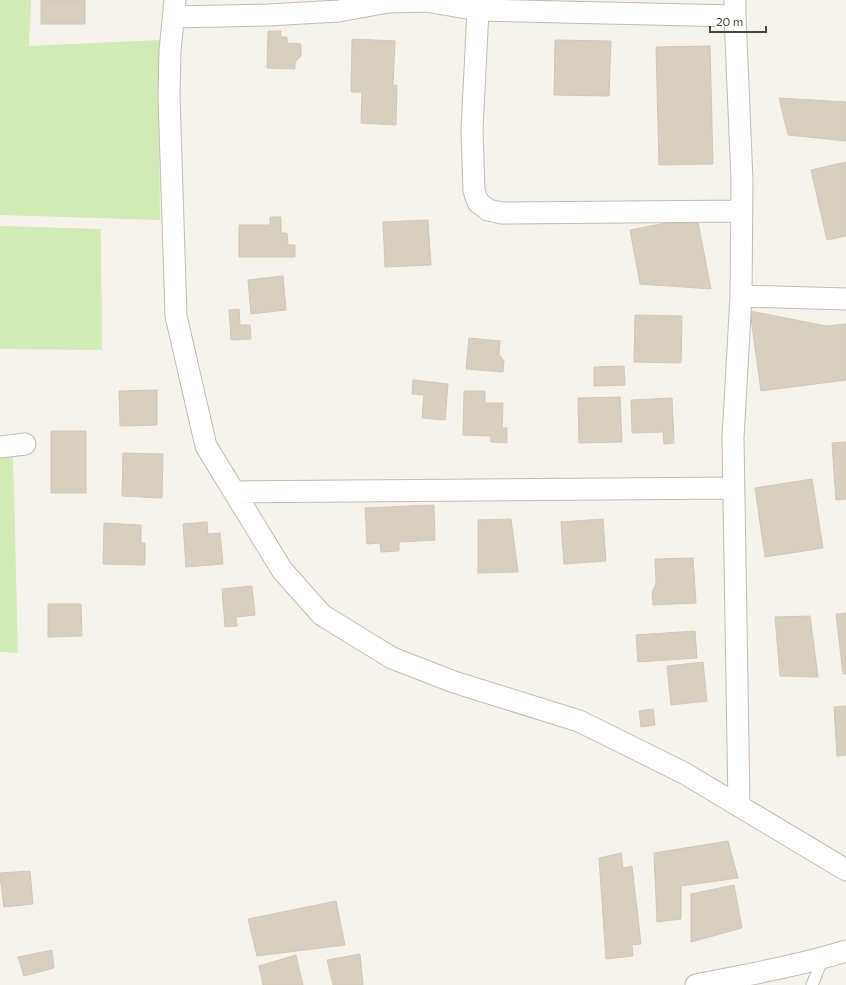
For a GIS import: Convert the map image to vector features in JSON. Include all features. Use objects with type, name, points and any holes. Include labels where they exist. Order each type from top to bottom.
[{"type":"street","points":[[739,806],[733,438],[741,296],[742,180],[735,8],[478,10],[426,1],[388,2],[340,11],[268,15],[175,8],[170,51],[169,96],[176,316],[206,446],[282,570],[322,615],[392,658],[454,682],[580,721],[684,773],[739,806],[846,870]]},
{"type":"street","points":[[478,10],[472,130],[474,191],[478,202],[488,210],[502,213],[742,211]]},
{"type":"street","points":[[741,296],[846,299]]},
{"type":"street","points":[[0,447],[25,444]]},
{"type":"street","points":[[235,492],[734,488]]},
{"type":"street","points":[[696,985],[823,958],[846,951]]},
{"type":"lane","points":[[812,985],[823,958]]},
{"type":"green space","points":[[0,0],[31,0],[29,46],[160,40],[160,220],[0,215]]},
{"type":"green space","points":[[0,226],[101,229],[102,350],[0,349]]},
{"type":"green space","points":[[13,455],[18,653],[0,652],[0,456]]},
{"type":"building","points":[[41,0],[85,0],[85,24],[41,24]]},
{"type":"building","points":[[268,31],[281,31],[281,37],[287,37],[287,43],[301,44],[301,56],[295,62],[295,69],[267,68]]},
{"type":"building","points":[[352,39],[395,41],[393,85],[397,85],[396,125],[361,123],[362,92],[351,92]]},
{"type":"building","points":[[555,40],[611,41],[609,96],[554,95]]},
{"type":"building","points":[[710,46],[713,164],[659,165],[656,47]]},
{"type":"building","points":[[779,98],[846,102],[846,141],[788,135]]},
{"type":"building","points":[[846,162],[846,236],[827,240],[811,170]]},
{"type":"building","points":[[270,217],[281,217],[281,233],[287,233],[288,245],[295,245],[295,257],[239,257],[239,225],[270,225]]},
{"type":"building","points":[[697,217],[711,289],[640,284],[630,230]]},
{"type":"building","points":[[428,220],[431,265],[385,267],[383,222]]},
{"type":"building","points":[[283,276],[286,310],[251,314],[248,280]]},
{"type":"building","points":[[239,309],[240,325],[250,325],[251,339],[231,340],[229,310]]},
{"type":"building","points":[[750,311],[826,326],[846,324],[846,380],[761,391]]},
{"type":"building","points":[[635,315],[682,316],[681,363],[634,362]]},
{"type":"building","points":[[469,338],[500,341],[499,354],[504,361],[503,372],[466,369]]},
{"type":"building","points":[[624,366],[625,385],[594,386],[594,367]]},
{"type":"building","points":[[413,380],[448,384],[445,420],[422,418],[424,395],[412,394]]},
{"type":"building","points":[[157,390],[157,425],[120,426],[119,391]]},
{"type":"building","points":[[464,391],[485,391],[485,403],[503,403],[502,428],[507,428],[507,443],[491,442],[491,436],[463,435]]},
{"type":"building","points":[[620,397],[622,442],[579,443],[578,398]]},
{"type":"building","points":[[672,398],[674,443],[664,444],[663,432],[632,433],[631,400]]},
{"type":"building","points":[[51,431],[86,431],[86,493],[51,493]]},
{"type":"building","points":[[846,442],[846,499],[836,500],[832,443]]},
{"type":"building","points":[[123,453],[163,454],[162,498],[122,496]]},
{"type":"building","points":[[812,479],[823,548],[765,557],[755,488]]},
{"type":"building","points":[[434,505],[435,540],[399,542],[399,551],[381,552],[380,543],[367,544],[365,508]]},
{"type":"building","points":[[511,519],[518,572],[478,573],[478,520]]},
{"type":"building","points":[[603,519],[606,561],[564,564],[561,522]]},
{"type":"building","points":[[207,522],[208,534],[220,533],[223,564],[186,567],[183,524]]},
{"type":"building","points":[[104,523],[141,525],[141,543],[145,543],[145,565],[103,564]]},
{"type":"building","points":[[693,558],[696,603],[653,605],[652,593],[656,583],[655,559]]},
{"type":"building","points":[[252,586],[255,615],[236,617],[237,626],[225,627],[222,589]]},
{"type":"building","points":[[48,604],[81,604],[82,636],[48,637]]},
{"type":"building","points":[[846,613],[846,674],[843,674],[836,614]]},
{"type":"building","points":[[810,616],[818,677],[780,676],[775,617]]},
{"type":"building","points":[[695,631],[697,658],[638,662],[636,635]]},
{"type":"building","points":[[703,662],[707,701],[671,705],[667,666]]},
{"type":"building","points":[[846,706],[846,755],[837,756],[834,707]]},
{"type":"building","points":[[653,709],[655,725],[641,727],[639,711]]},
{"type":"building","points":[[728,841],[738,878],[681,886],[681,919],[657,922],[654,853]]},
{"type":"building","points":[[621,853],[623,868],[632,866],[641,944],[632,945],[633,956],[606,959],[599,858]]},
{"type":"building","points":[[30,871],[33,904],[4,907],[0,873]]},
{"type":"building","points":[[734,885],[742,928],[691,942],[691,894]]},
{"type":"building","points":[[336,901],[345,945],[257,956],[248,919]]},
{"type":"building","points":[[52,950],[54,968],[24,976],[18,957]]},
{"type":"building","points":[[360,954],[363,985],[333,985],[327,960]]},
{"type":"building","points":[[296,955],[303,985],[263,985],[259,966]]}]
